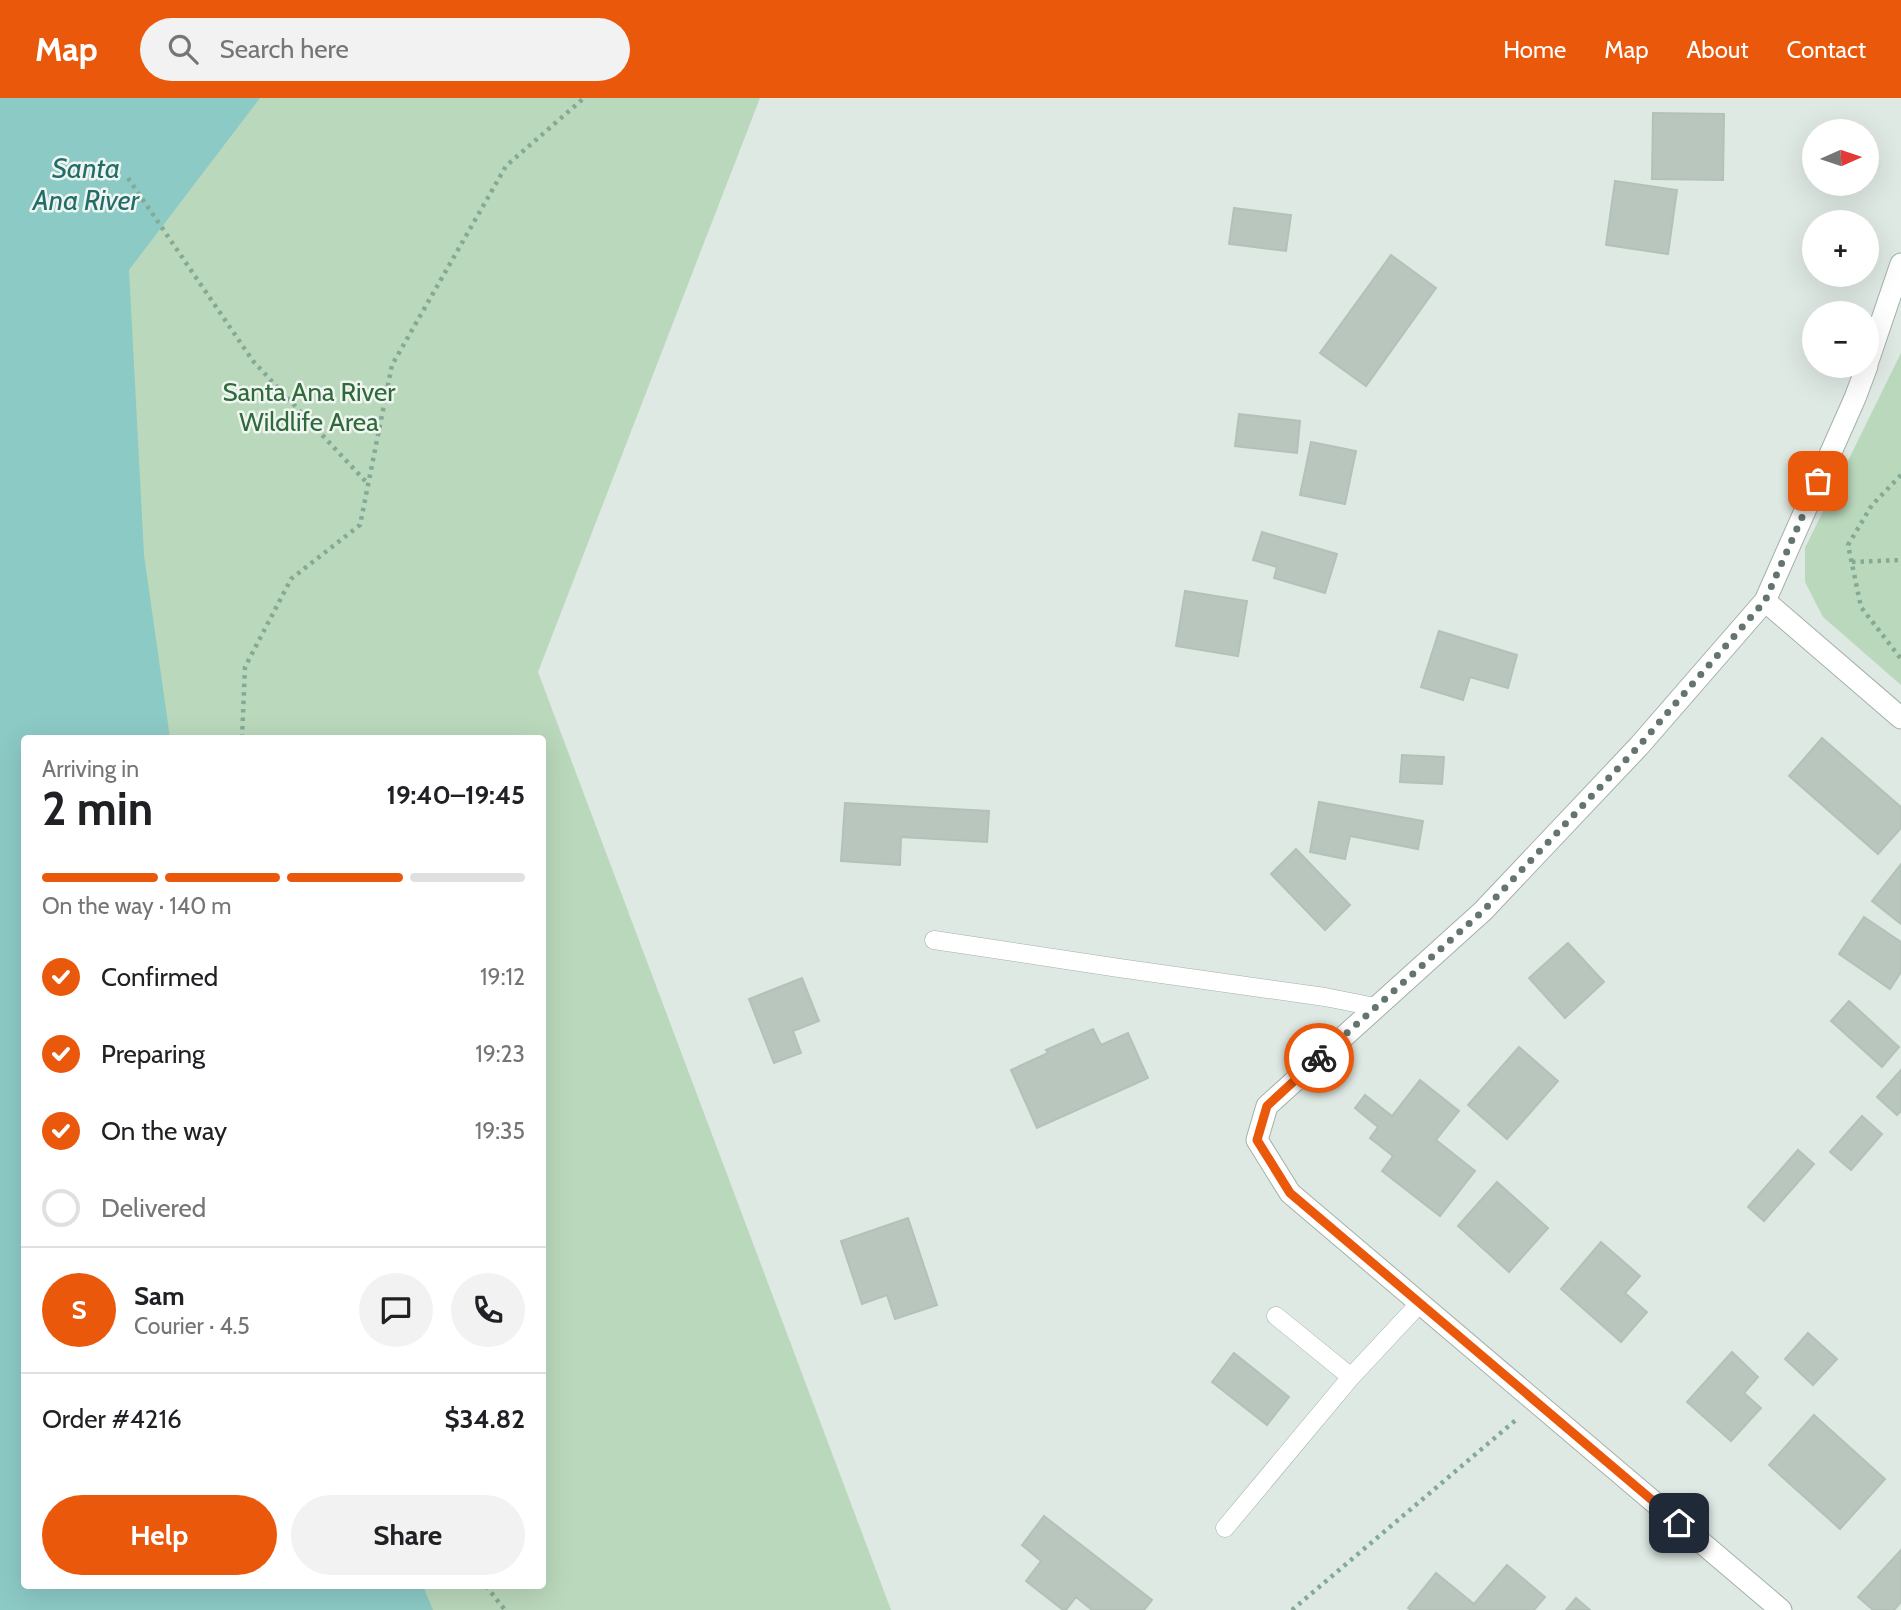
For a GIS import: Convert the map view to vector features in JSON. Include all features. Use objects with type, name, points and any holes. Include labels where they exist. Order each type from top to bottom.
[{"type":"street","points":[[1879,329],[1901,264]]},
{"type":"street","points":[[1781,1610],[1290,1193],[1257,1140],[1267,1106],[1483,911],[1639,746],[1765,601],[1862,378]]},
{"type":"street","points":[[1765,601],[1901,718]]},
{"type":"lane","points":[[934,940],[1325,997],[1375,1007]]},
{"type":"lane","points":[[1225,1528],[1351,1377],[1420,1303]]},
{"type":"lane","points":[[1276,1316],[1351,1377]]},
{"type":"path","points":[[242,735],[245,667],[291,579],[360,525],[392,365],[506,166],[584,98]]},
{"type":"path","points":[[128,178],[253,361],[369,485]]},
{"type":"path","points":[[1901,475],[1872,505],[1848,545],[1861,607],[1901,659]]},
{"type":"path","points":[[1852,562],[1901,560]]},
{"type":"path","points":[[1292,1610],[1536,1402]]},
{"type":"path","points":[[488,1589],[505,1610]]},
{"type":"green space","name":"Santa Ana River Wildlife Area","points":[[0,98],[760,98],[538,672],[891,1610],[0,1610]]},
{"type":"green space","points":[[1901,353],[1901,685],[1823,617],[1805,582],[1805,548]]},
{"type":"water","name":"Santa Ana River","points":[[0,98],[260,98],[129,270],[144,555],[170,735],[21,735],[21,1589],[424,1589],[433,1610],[0,1610]]},
{"type":"building","points":[[1653,113],[1724,114],[1723,180],[1652,179]]},
{"type":"building","points":[[1615,181],[1677,190],[1668,254],[1606,245]]},
{"type":"building","points":[[1234,208],[1291,215],[1286,251],[1229,244]]},
{"type":"building","points":[[1391,255],[1436,288],[1366,386],[1320,353]]},
{"type":"building","points":[[1239,414],[1300,421],[1297,453],[1235,446]]},
{"type":"building","points":[[1311,442],[1356,451],[1345,504],[1300,495]]},
{"type":"building","points":[[1262,532],[1337,554],[1325,593],[1274,578],[1277,567],[1253,560]]},
{"type":"building","points":[[1185,591],[1247,601],[1238,656],[1176,646]]},
{"type":"building","points":[[1439,631],[1517,655],[1508,688],[1470,677],[1463,700],[1421,687]]},
{"type":"building","points":[[1822,738],[1901,807],[1901,828],[1878,854],[1789,776]]},
{"type":"building","points":[[1402,755],[1444,757],[1442,784],[1400,782]]},
{"type":"building","points":[[1319,802],[1423,821],[1418,849],[1350,836],[1345,859],[1310,852]]},
{"type":"building","points":[[845,803],[989,811],[987,842],[901,837],[900,865],[841,861]]},
{"type":"building","points":[[1296,849],[1350,905],[1325,930],[1271,874]]},
{"type":"building","points":[[1901,864],[1901,924],[1872,901]]},
{"type":"building","points":[[1864,917],[1901,942],[1901,972],[1890,989],[1839,954]]},
{"type":"building","points":[[1568,943],[1604,982],[1565,1018],[1529,978]]},
{"type":"building","points":[[802,978],[819,1021],[793,1031],[801,1053],[774,1063],[749,999]]},
{"type":"building","points":[[1849,1001],[1899,1047],[1882,1067],[1831,1021]]},
{"type":"building","points":[[1093,1029],[1101,1045],[1128,1033],[1148,1078],[1037,1128],[1011,1070],[1048,1053],[1046,1050]]},
{"type":"building","points":[[1519,1047],[1558,1081],[1507,1139],[1468,1105]]},
{"type":"building","points":[[1901,1070],[1901,1111],[1897,1115],[1877,1097]]},
{"type":"building","points":[[1420,1080],[1459,1111],[1436,1140],[1475,1171],[1440,1216],[1382,1171],[1393,1156],[1370,1138],[1378,1127],[1355,1108],[1365,1095],[1392,1116]]},
{"type":"building","points":[[1862,1116],[1882,1134],[1851,1170],[1830,1152]]},
{"type":"building","points":[[1798,1150],[1814,1164],[1764,1221],[1748,1207]]},
{"type":"building","points":[[1497,1182],[1548,1228],[1509,1272],[1458,1226]]},
{"type":"building","points":[[908,1218],[937,1305],[895,1319],[887,1295],[862,1304],[841,1241]]},
{"type":"building","points":[[1601,1242],[1640,1276],[1625,1293],[1647,1312],[1621,1342],[1561,1289]]},
{"type":"building","points":[[1808,1333],[1837,1359],[1813,1385],[1785,1359]]},
{"type":"building","points":[[1732,1352],[1758,1377],[1744,1393],[1761,1408],[1731,1441],[1687,1402]]},
{"type":"building","points":[[1234,1353],[1289,1397],[1267,1425],[1212,1382]]},
{"type":"building","points":[[1814,1415],[1885,1479],[1840,1529],[1769,1465]]},
{"type":"building","points":[[1044,1516],[1152,1600],[1144,1610],[1092,1610],[1076,1597],[1066,1610],[1063,1610],[1026,1581],[1041,1561],[1022,1545]]},
{"type":"building","points":[[1901,1550],[1901,1602],[1894,1610],[1873,1610],[1858,1597]]},
{"type":"building","points":[[1507,1565],[1545,1597],[1534,1610],[1408,1608],[1436,1573],[1474,1604]]},
{"type":"building","points":[[1576,1598],[1590,1610],[1566,1610]]},
{"type":"way so far","points":[[1319,1058],[1483,911],[1639,746],[1765,601],[1818,481]]},
{"type":"route","points":[[1319,1058],[1267,1106],[1257,1140],[1290,1193],[1679,1523]]}]
